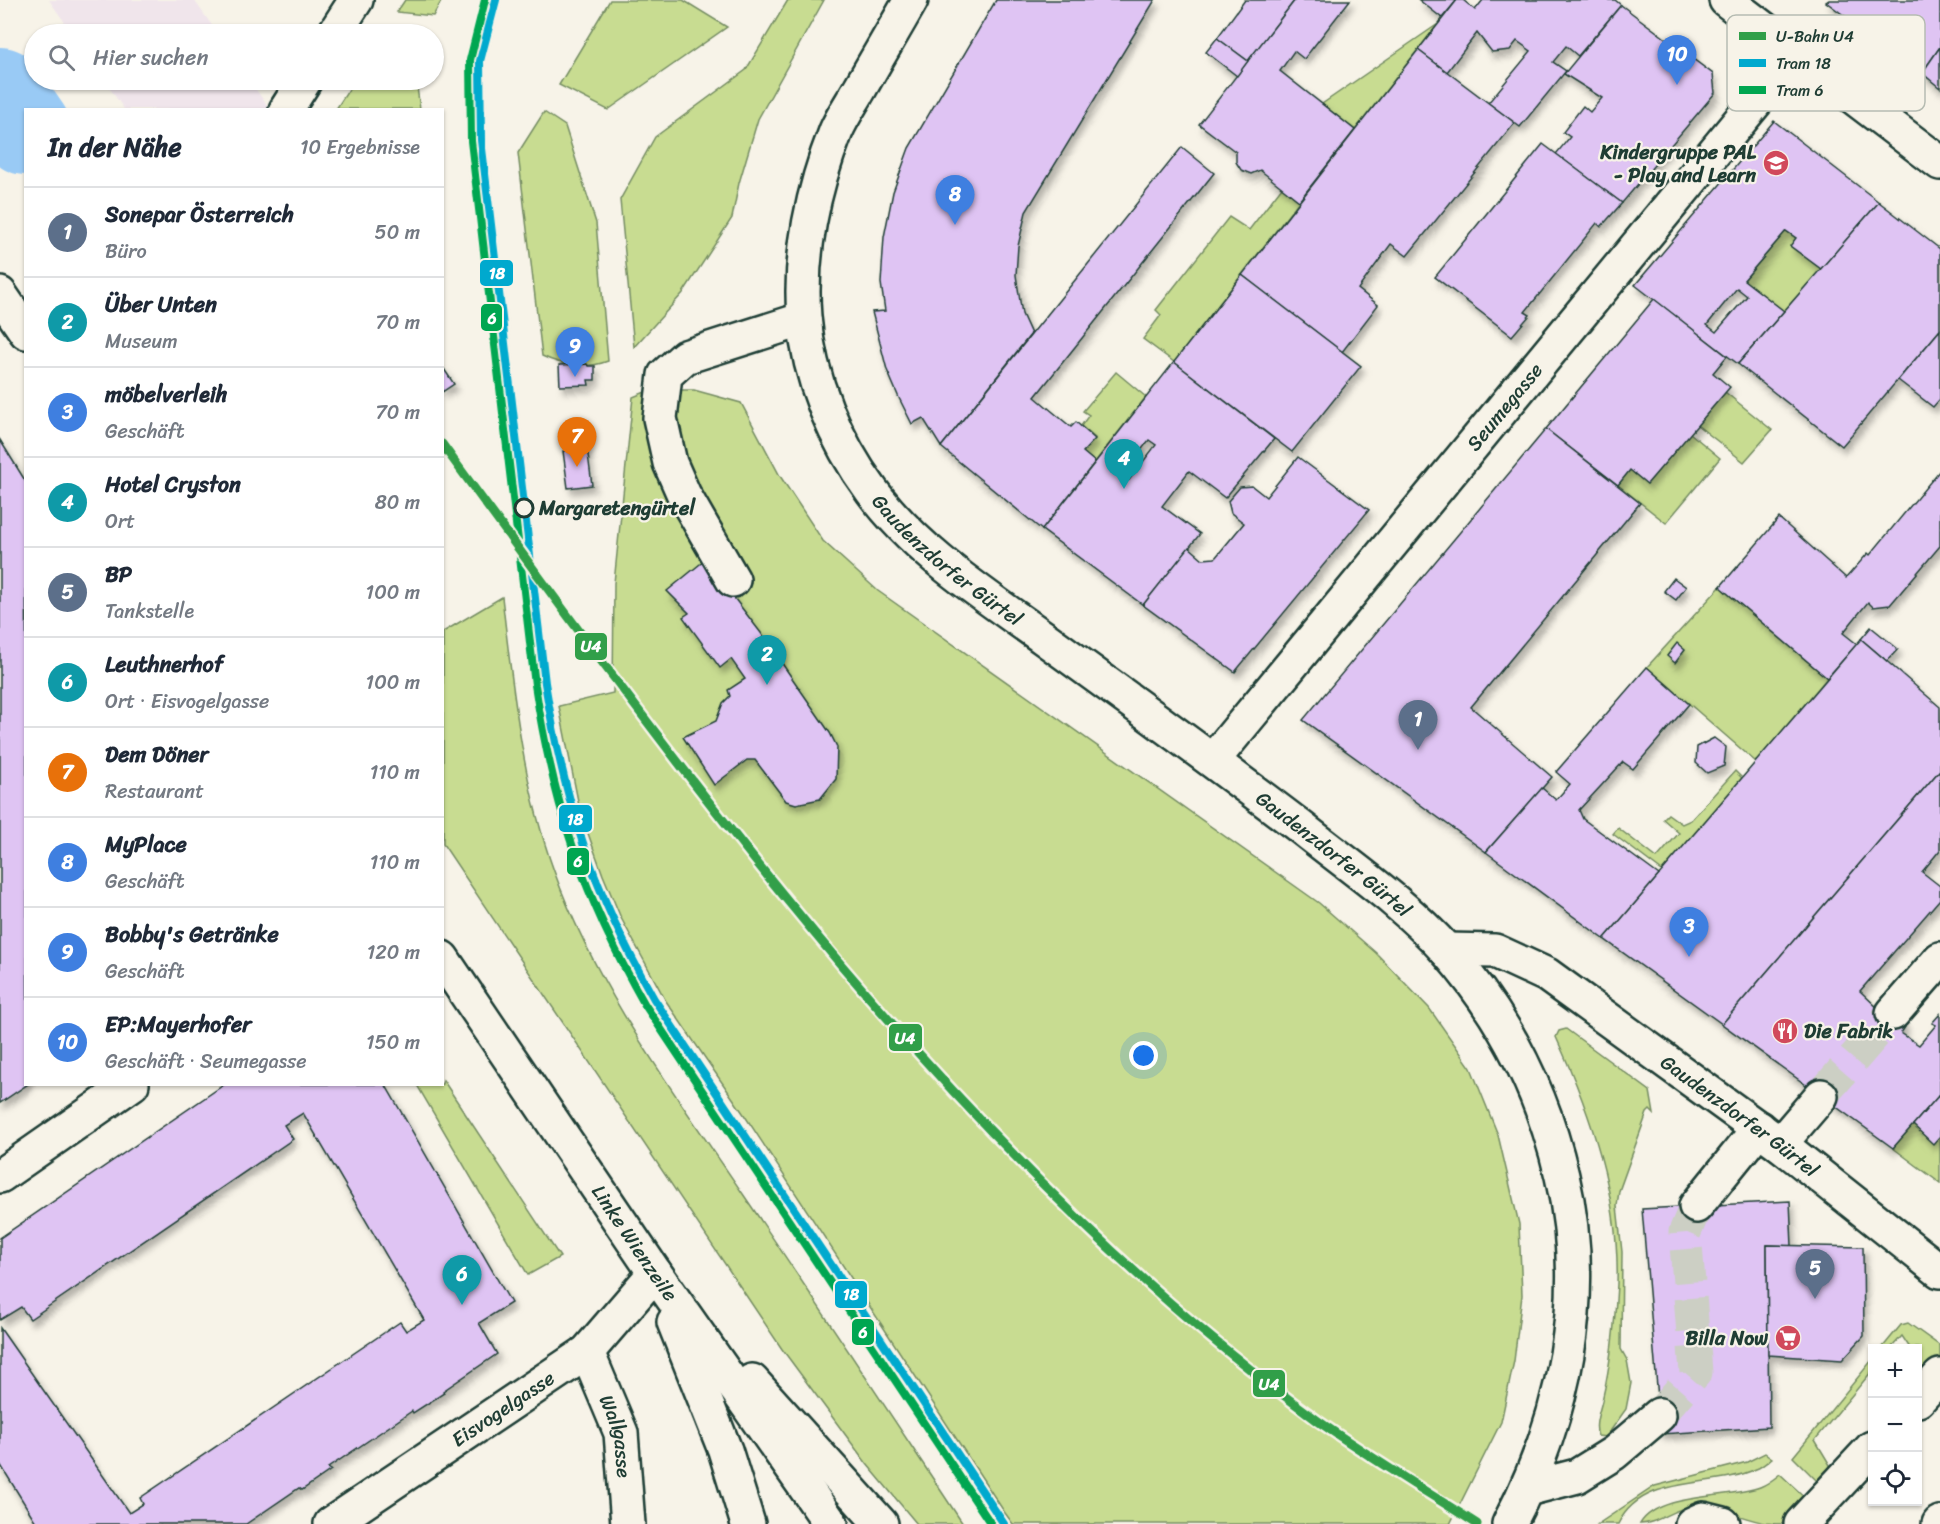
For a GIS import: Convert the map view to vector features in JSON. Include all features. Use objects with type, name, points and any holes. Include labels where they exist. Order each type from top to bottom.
[{"type":"main road","points":[[340,24],[356,0]]},
{"type":"main road","name":"Gaudenzdorfer Gürtel","points":[[911,0],[837,129],[809,223],[803,271],[804,320],[812,367],[826,412],[848,455],[874,494],[906,529],[952,572],[1213,760],[1405,909],[1446,950],[1482,994],[1513,1043],[1541,1105],[1556,1148],[1569,1204],[1575,1263],[1572,1324],[1563,1380],[1548,1434],[1527,1490],[1509,1524]]},
{"type":"main road","points":[[1726,0],[1746,15]]},
{"type":"main road","points":[[287,108],[299,90]]},
{"type":"main road","name":"Seumegasse","points":[[1213,760],[1748,111]]},
{"type":"main road","points":[[1872,111],[1940,163]]},
{"type":"main road","points":[[0,294],[24,329]]},
{"type":"main road","points":[[733,580],[684,495],[670,463],[660,418],[665,375],[685,357],[804,320]]},
{"type":"main road","name":"Gaudenzdorfer Gürtel","points":[[1446,950],[1495,951],[1547,975],[1936,1258]]},
{"type":"main road","points":[[1893,1013],[1940,959]]},
{"type":"main road","name":"Linke Wienzeile","points":[[444,961],[655,1273],[831,1524]]},
{"type":"main road","points":[[0,1176],[129,1086]]},
{"type":"main road","points":[[1696,1206],[1770,1136],[1821,1096]]},
{"type":"main road","points":[[655,1273],[725,1450],[748,1524]]},
{"type":"main road","points":[[655,1273],[881,1524]]},
{"type":"main road","name":"Eisvogelgasse","points":[[331,1524],[587,1352],[655,1273]]},
{"type":"main road","name":"Wallgasse","points":[[587,1352],[621,1433],[628,1524]]},
{"type":"main road","points":[[1527,1490],[1577,1476],[1614,1453],[1659,1415]]},
{"type":"main road","points":[[1801,1524],[1868,1452]]},
{"type":"main road","points":[[1692,1524],[1703,1519],[1723,1524]]},
{"type":"shaded area","points":[[49,0],[194,0],[211,24],[66,24]]},
{"type":"shaded area","points":[[111,90],[256,90],[269,108],[123,108]]},
{"type":"green space","points":[[405,0],[442,0],[433,16],[397,12]]},
{"type":"green space","points":[[610,0],[683,0],[727,27],[608,110],[559,85]]},
{"type":"green space","points":[[788,0],[824,0],[758,119],[739,183],[732,218],[683,293],[634,347],[620,200],[655,137],[746,70]]},
{"type":"green space","points":[[1438,24],[1355,130],[1322,104]]},
{"type":"green space","points":[[348,90],[417,90],[420,108],[337,108]]},
{"type":"green space","points":[[544,112],[565,126],[596,223],[608,361],[592,365],[558,362],[542,356],[518,153]]},
{"type":"green space","points":[[1282,187],[1299,201],[1174,362],[1143,339],[1161,315],[1156,310],[1229,217],[1249,230]]},
{"type":"green space","points":[[1786,231],[1796,238],[1791,246],[1821,269],[1784,311],[1744,280]]},
{"type":"green space","points":[[1116,372],[1146,397],[1095,462],[1083,452],[1095,438],[1081,426],[1089,415],[1083,411]]},
{"type":"green space","points":[[650,390],[694,390],[741,403],[780,476],[823,541],[878,591],[1319,903],[1376,953],[1429,1008],[1471,1068],[1498,1135],[1519,1224],[1522,1295],[1514,1361],[1501,1422],[1450,1524],[1013,1524],[1005,1513],[743,1113],[666,1001],[621,918],[580,811],[559,706],[613,693],[614,583],[633,397]]},
{"type":"green space","points":[[1725,392],[1772,430],[1744,462],[1697,425]]},
{"type":"green space","points":[[1690,433],[1720,458],[1666,523],[1618,485],[1630,470],[1647,484]]},
{"type":"green space","points":[[1720,587],[1827,678],[1756,762],[1647,667]]},
{"type":"green space","points":[[502,597],[520,736],[534,804],[554,871],[592,957],[614,998],[664,1078],[963,1524],[917,1524],[867,1464],[782,1349],[444,845],[444,631]]},
{"type":"green space","points":[[1735,771],[1742,778],[1662,871],[1613,834],[1618,828],[1657,858],[1679,833],[1663,819],[1668,814],[1682,824],[1691,820]]},
{"type":"green space","points":[[1566,1029],[1650,1091],[1654,1114],[1650,1110],[1647,1113],[1619,1191],[1617,1206],[1622,1252],[1621,1349],[1627,1360],[1631,1383],[1626,1409],[1606,1437],[1598,1436],[1597,1419],[1608,1372],[1615,1313],[1617,1252],[1614,1220],[1601,1157],[1581,1096],[1556,1037],[1559,1031]]},
{"type":"green space","points":[[444,1082],[560,1257],[528,1275],[418,1086],[444,1086]]},
{"type":"green space","points":[[1913,1125],[1933,1143],[1940,1136],[1940,1183],[1893,1148]]},
{"type":"green space","points":[[1908,1323],[1940,1346],[1940,1359],[1932,1370],[1925,1372],[1922,1367],[1922,1344],[1907,1344],[1902,1336],[1895,1344],[1885,1344],[1901,1325]]},
{"type":"green space","points":[[1868,1365],[1868,1376],[1815,1440],[1830,1465],[1830,1477],[1822,1486],[1793,1457]]},
{"type":"green space","points":[[1765,1453],[1772,1458],[1758,1468],[1739,1475],[1661,1489],[1644,1497],[1629,1508],[1618,1524],[1598,1524],[1655,1486],[1747,1462]]},
{"type":"green space","points":[[1780,1474],[1810,1502],[1793,1524],[1765,1523],[1720,1510],[1692,1507],[1640,1524],[1649,1514],[1662,1506],[1678,1501],[1747,1491],[1766,1484]]},
{"type":"building","points":[[996,0],[1155,0],[1026,212],[1018,246],[1016,275],[1022,314],[1031,334],[941,447],[923,418],[912,424],[887,370],[872,312],[885,311],[881,283],[884,237],[893,192],[909,148]]},
{"type":"building","points":[[1245,0],[1295,0],[1248,61],[1217,38]]},
{"type":"building","points":[[1295,0],[1350,0],[1304,59],[1294,51],[1280,71],[1355,130],[1299,201],[1260,170],[1251,174],[1241,170],[1236,162],[1236,152],[1199,124]]},
{"type":"building","points":[[1419,0],[1457,0],[1442,18]]},
{"type":"building","points":[[1457,0],[1463,0],[1475,10],[1483,0],[1615,0],[1621,5],[1578,56],[1566,46],[1553,62],[1566,71],[1520,127],[1488,103],[1531,51],[1517,41],[1510,50],[1492,52],[1477,33],[1447,72],[1418,50]]},
{"type":"building","points":[[1829,0],[1940,0],[1940,47],[1925,69],[1925,15],[1844,15],[1826,2]]},
{"type":"building","points":[[1621,5],[1713,74],[1715,93],[1622,203],[1556,154],[1570,137],[1563,132],[1583,106],[1590,112],[1602,98],[1564,74]]},
{"type":"building","points":[[1217,38],[1248,61],[1237,76],[1206,52]]},
{"type":"building","points":[[1940,47],[1940,88],[1925,76],[1925,69]]},
{"type":"building","points":[[1418,50],[1515,123],[1407,256],[1391,244],[1358,289],[1378,305],[1342,352],[1242,275]]},
{"type":"building","points":[[1774,121],[1879,202],[1821,269],[1790,246],[1796,238],[1786,231],[1744,280],[1784,311],[1738,364],[1635,285]],"holes":[[[1737,288],[1747,296],[1716,332],[1707,325]]]},
{"type":"building","points":[[1543,144],[1622,203],[1601,227],[1597,223],[1525,312],[1530,315],[1512,336],[1435,277]]},
{"type":"building","points":[[1182,147],[1214,173],[1035,397],[1071,427],[1076,422],[1095,439],[1083,452],[1095,462],[1042,530],[941,447]]},
{"type":"building","points":[[1879,202],[1940,249],[1940,330],[1842,446],[1738,364]]},
{"type":"building","points":[[1242,275],[1361,366],[1292,452],[1174,362]]},
{"type":"building","points":[[1654,299],[1727,356],[1713,373],[1730,387],[1647,484],[1630,470],[1618,485],[1546,429]]},
{"type":"building","points":[[1940,330],[1940,399],[1933,407],[1898,380]]},
{"type":"building","points":[[1174,362],[1274,439],[1225,498],[1189,471],[1162,506],[1200,534],[1143,605],[1042,530]],"holes":[[[1149,440],[1156,445],[1129,480],[1122,475]]]},
{"type":"building","points":[[559,365],[595,366],[595,380],[588,380],[589,385],[560,386]]},
{"type":"building","points":[[444,369],[454,384],[444,391]]},
{"type":"building","points":[[1546,429],[1640,503],[1471,707],[1552,777],[1486,852],[1303,720]]},
{"type":"building","points":[[0,440],[24,479],[25,1086],[0,1103]]},
{"type":"building","points":[[587,447],[592,485],[568,488],[563,451]]},
{"type":"building","points":[[1298,457],[1369,510],[1235,672],[1143,605],[1189,547],[1203,559],[1215,558],[1244,523],[1231,513],[1228,501],[1240,487],[1252,486],[1266,497]]},
{"type":"building","points":[[1940,470],[1940,546],[1890,605],[1873,607],[1868,602],[1843,633],[1857,644],[1827,678],[1720,587],[1779,518],[1846,578],[1868,553],[1870,555]]},
{"type":"building","points":[[705,560],[761,633],[830,733],[837,747],[836,779],[820,799],[796,804],[786,801],[755,760],[747,760],[714,785],[683,737],[716,721],[723,703],[730,696],[728,690],[745,679],[731,659],[720,668],[683,617],[689,613],[667,591]]},
{"type":"building","points":[[1674,578],[1686,587],[1676,600],[1664,591]]},
{"type":"building","points":[[1871,627],[1898,649],[1887,661],[1861,639]]},
{"type":"building","points":[[1861,639],[1940,707],[1940,770],[1722,1024],[1604,939]]},
{"type":"building","points":[[1677,643],[1685,650],[1675,663],[1667,656]]},
{"type":"building","points":[[1647,667],[1689,704],[1633,769],[1623,762],[1579,810],[1583,819],[1659,875],[1604,939],[1486,852],[1542,788],[1556,800],[1570,784],[1556,772]]},
{"type":"building","points":[[1714,738],[1726,747],[1724,766],[1707,773],[1696,763],[1697,747]]},
{"type":"building","points":[[1940,770],[1940,850],[1922,872],[1940,886],[1940,899],[1860,991],[1879,1009],[1903,1020],[1905,1027],[1901,1033],[1919,1045],[1936,1025],[1932,1023],[1940,1014],[1940,1094],[1893,1148],[1722,1024]]},
{"type":"building","points":[[222,1086],[386,1086],[511,1303],[479,1323],[497,1354],[443,1391],[444,1393],[413,1413],[412,1411],[328,1468],[331,1470],[302,1490],[299,1488],[246,1524],[37,1524],[0,1464],[0,1328],[129,1513],[143,1504],[140,1498],[400,1322],[406,1331],[424,1320],[303,1113],[284,1125],[293,1139],[30,1319],[21,1307],[0,1320],[0,1238]]},
{"type":"building","points":[[1940,1094],[1940,1136],[1933,1144],[1913,1125]]},
{"type":"building","points":[[1790,1201],[1792,1246],[1767,1245],[1769,1427],[1661,1434],[1642,1209]]},
{"type":"building","points":[[1767,1245],[1863,1247],[1864,1336],[1842,1360],[1768,1355]]},
{"type":"waterway","points":[[0,92],[24,127]]},
{"type":"tunnel","points":[[1821,1096],[1893,1013]]},
{"type":"tunnel","points":[[1659,1415],[1696,1372],[1685,1232],[1696,1206]]},
{"type":"metro line","name":"U4","points":[[444,447],[609,671],[782,894],[873,1002],[968,1107],[1066,1207],[1170,1303],[1224,1348],[1318,1421],[1477,1524]]},
{"type":"tram line","name":"6","points":[[485,0],[470,60],[471,141],[535,685],[551,772],[574,850],[604,926],[645,1005],[991,1524]]},
{"type":"tram line","name":"18","points":[[496,0],[480,61],[481,140],[545,683],[562,769],[584,847],[614,921],[654,999],[1004,1524]]},
{"type":"place","name":"EP:Mayerhofer","points":[[1677,85]]},
{"type":"place","name":"Kindergruppe PAL - Play and Learn","points":[[1776,163]]},
{"type":"place","name":"MyPlace","points":[[955,225]]},
{"type":"place","name":"Bobby's Getränke","points":[[575,377]]},
{"type":"place","name":"Dem Döner","points":[[577,467]]},
{"type":"place","name":"Hotel Cryston","points":[[1124,489]]},
{"type":"place","name":"Margaretengürtel","points":[[524,508]]},
{"type":"place","name":"Über Unten","points":[[767,685]]},
{"type":"place","name":"Sonepar Österreich","points":[[1418,750]]},
{"type":"place","name":"möbelverleih","points":[[1689,957]]},
{"type":"place","name":"Die Fabrik","points":[[1785,1031]]},
{"type":"place","name":"BP","points":[[1815,1299]]},
{"type":"place","name":"Leuthnerhof","points":[[462,1305]]},
{"type":"place","name":"Billa Now","points":[[1788,1338]]}]
